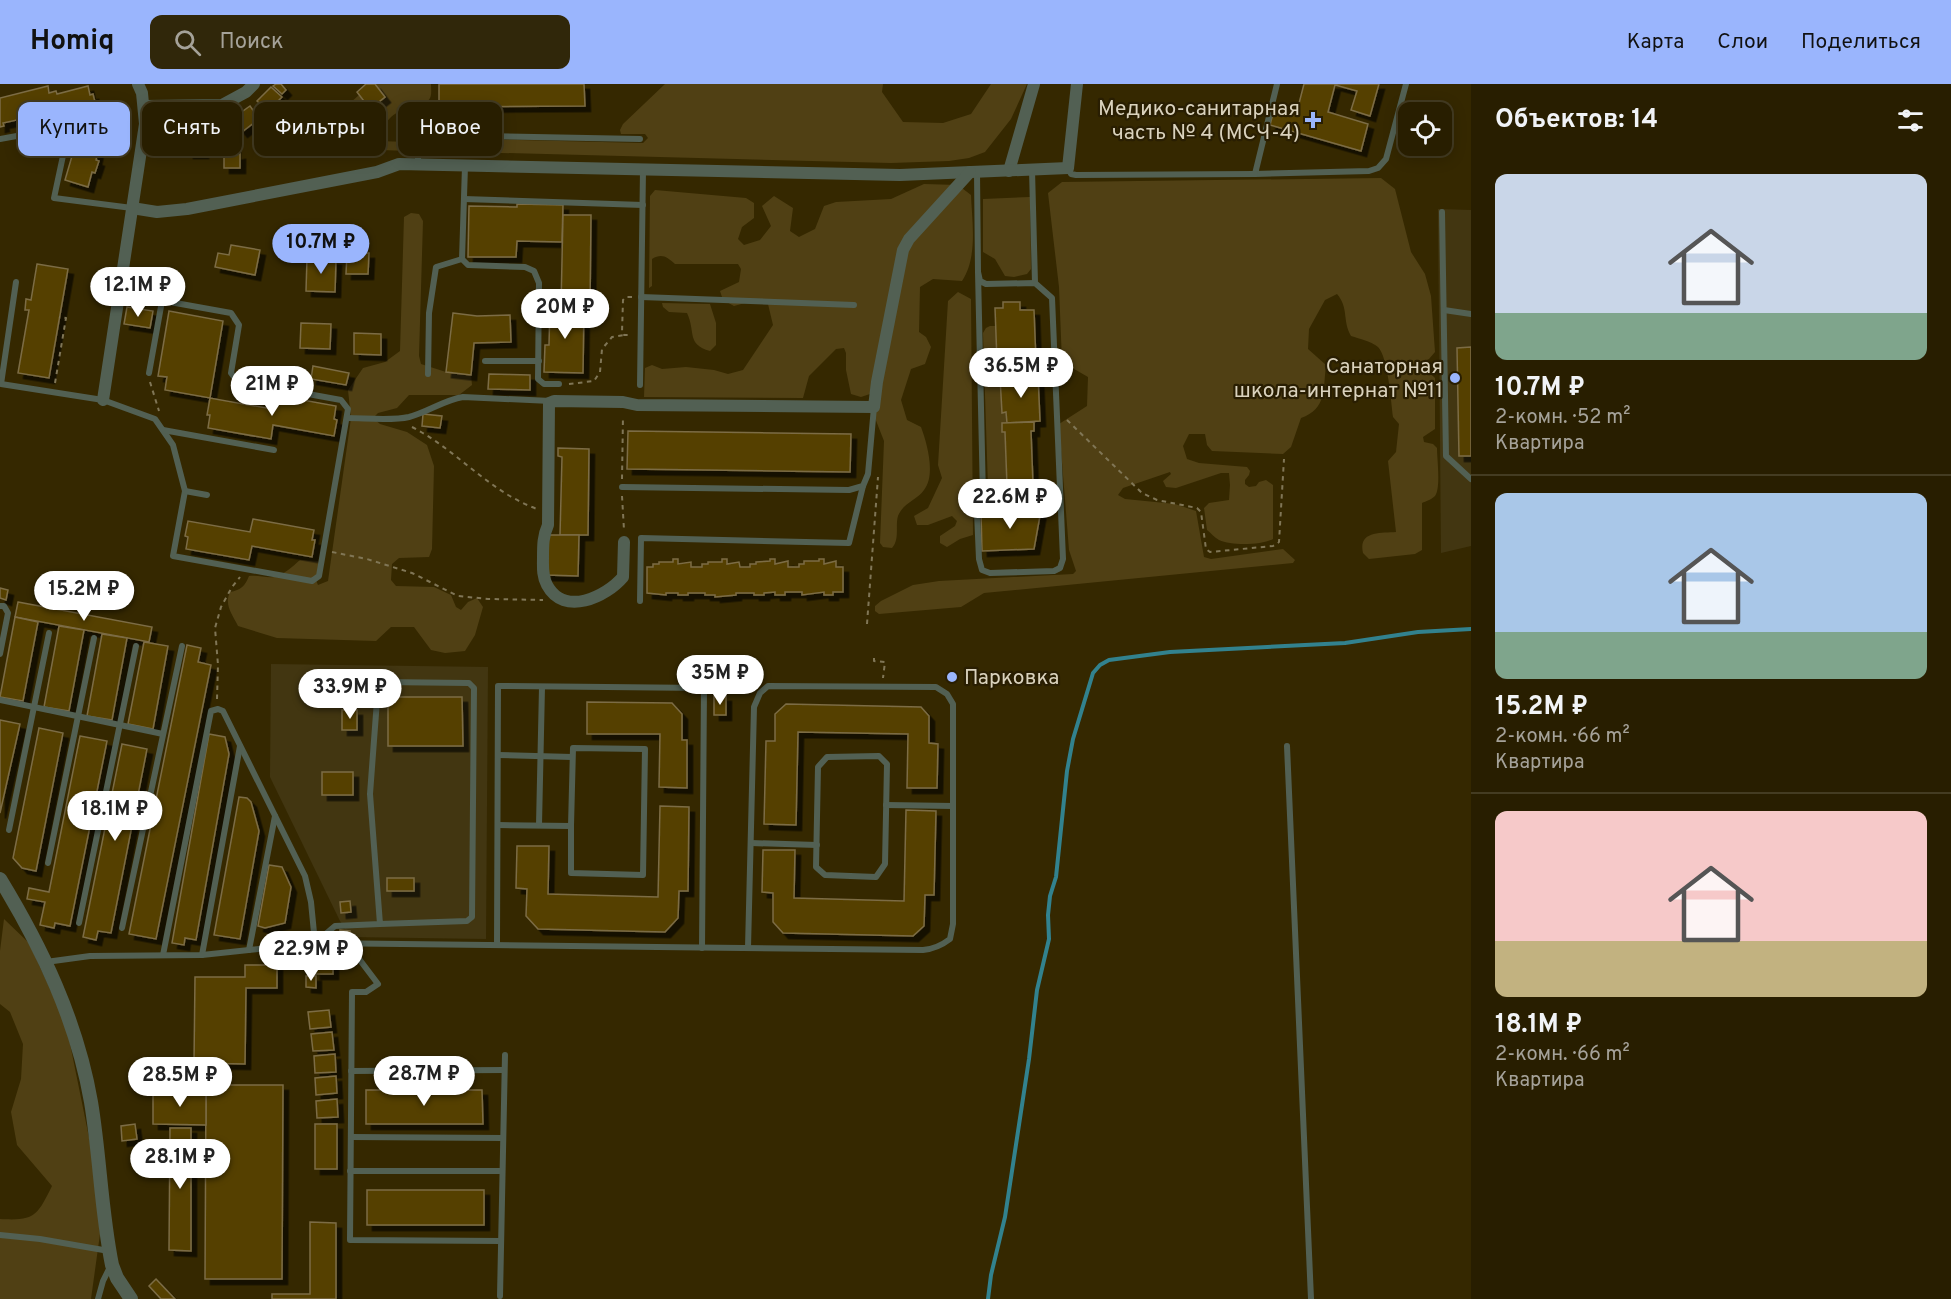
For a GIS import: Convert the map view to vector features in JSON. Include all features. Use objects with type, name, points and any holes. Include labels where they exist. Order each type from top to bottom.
[{"type":"street","points":[[138,84],[143,102]]},
{"type":"street","points":[[228,102],[246,92],[254,84]]},
{"type":"street","points":[[1009,171],[1034,84]]},
{"type":"street","points":[[132,208],[157,212],[188,209],[377,172],[399,164],[900,175],[1068,168],[1077,84]]},
{"type":"street","points":[[103,400],[142,143]]},
{"type":"street","points":[[624,542],[623,578],[613,588],[586,601],[564,600],[547,586],[543,574],[543,534],[548,525],[549,403],[554,401],[623,402],[637,405],[874,407],[903,250],[909,238],[973,172]]},
{"type":"street","points":[[2,887],[46,962],[72,1024],[91,1102],[110,1258],[117,1278],[131,1299]]},
{"type":"lane","points":[[1255,174],[1277,84]]},
{"type":"lane","points":[[1068,168],[1071,174],[1076,175],[1369,171],[1378,168],[1386,159],[1406,84]]},
{"type":"lane","points":[[0,139],[60,128],[64,151],[54,198],[132,208]]},
{"type":"lane","points":[[418,164],[418,141],[424,135],[640,139]]},
{"type":"lane","points":[[465,165],[462,259],[468,265],[525,267],[534,271],[539,283],[538,379],[544,384],[559,384]]},
{"type":"lane","points":[[640,385],[643,170]]},
{"type":"lane","points":[[1032,170],[1035,283]]},
{"type":"lane","points":[[973,172],[978,272],[983,498],[977,512],[978,560],[982,570],[990,573],[1054,571],[1060,568],[1063,559],[1052,298],[1035,283],[986,284],[981,281],[978,272]]},
{"type":"lane","points":[[464,199],[643,205]]},
{"type":"lane","points":[[1442,212],[1446,456],[1471,479]]},
{"type":"lane","points":[[428,374],[429,313],[436,267],[462,259]]},
{"type":"lane","points":[[16,282],[0,384],[103,400],[155,419],[173,445],[184,491],[173,556],[312,581],[320,576],[348,409],[341,399],[237,381],[231,373],[239,325],[231,313],[119,293]]},
{"type":"lane","points":[[642,297],[854,305]]},
{"type":"lane","points":[[150,373],[162,301]]},
{"type":"lane","points":[[1443,310],[1471,314]]},
{"type":"lane","points":[[485,361],[538,361]]},
{"type":"lane","points":[[346,418],[409,417],[452,399],[463,397],[554,401]]},
{"type":"lane","points":[[640,601],[641,538],[849,543],[868,474],[874,407]]},
{"type":"lane","points":[[163,430],[274,450]]},
{"type":"lane","points":[[622,487],[849,490],[863,486]]},
{"type":"lane","points":[[184,491],[207,495]]},
{"type":"lane","points":[[0,606],[4,606],[8,613],[0,654]]},
{"type":"lane","points":[[9,830],[50,633]]},
{"type":"lane","points":[[48,864],[94,638]]},
{"type":"lane","points":[[79,923],[136,646]]},
{"type":"lane","points":[[122,928],[182,646]]},
{"type":"lane","points":[[315,943],[335,926],[467,921],[472,917],[474,688],[468,683],[382,682],[378,687],[370,794],[380,924]]},
{"type":"lane","points":[[497,945],[498,686],[704,688],[702,948]]},
{"type":"lane","points":[[539,825],[542,687]]},
{"type":"lane","points":[[46,962],[90,956],[202,955],[315,943],[702,948],[923,950],[940,946],[950,939],[953,924],[953,704],[947,694],[936,687],[768,687],[760,693],[754,707],[748,948]]},
{"type":"lane","points":[[0,700],[164,734]]},
{"type":"lane","points":[[163,955],[211,711],[218,709],[223,711],[305,876],[311,902],[315,943]]},
{"type":"lane","points":[[202,955],[240,746]]},
{"type":"lane","points":[[1287,746],[1311,1299]]},
{"type":"lane","points":[[573,748],[645,749],[643,875],[571,873],[571,826],[573,748]]},
{"type":"lane","points":[[498,755],[572,757]]},
{"type":"lane","points":[[879,756],[887,764],[885,864],[876,876],[825,875],[816,867],[817,845],[818,767],[827,757],[879,756]]},
{"type":"lane","points":[[886,805],[953,806]]},
{"type":"lane","points":[[249,950],[275,816]]},
{"type":"lane","points":[[498,825],[571,826]]},
{"type":"lane","points":[[751,843],[817,845]]},
{"type":"lane","points":[[347,943],[378,984],[366,992],[352,992],[350,1240],[501,1241]]},
{"type":"lane","points":[[500,1296],[505,1055]]},
{"type":"lane","points":[[351,1071],[504,1070]]},
{"type":"lane","points":[[351,1137],[503,1138]]},
{"type":"lane","points":[[350,1171],[502,1171]]},
{"type":"lane","points":[[0,1235],[40,1239],[110,1258],[98,1299]]},
{"type":"path","points":[[624,335],[622,332],[623,300],[626,297],[642,297]]},
{"type":"path","points":[[54,392],[66,318],[59,317]]},
{"type":"path","points":[[559,384],[594,381],[600,372],[602,349],[612,337],[641,335]]},
{"type":"path","points":[[150,373],[150,383],[163,430]]},
{"type":"path","points":[[623,402],[624,542]]},
{"type":"path","points":[[1057,409],[1142,493],[1157,500],[1197,508],[1201,512],[1206,549],[1210,552],[1273,546],[1279,542],[1284,459]]},
{"type":"path","points":[[387,418],[408,424],[429,435],[479,477],[520,503],[548,513]]},
{"type":"path","points":[[867,624],[878,473]]},
{"type":"path","points":[[324,550],[412,573],[458,596],[564,600]]},
{"type":"path","points":[[218,709],[215,628],[222,607],[232,587],[241,576],[243,568]]},
{"type":"path","points":[[874,658],[874,661],[885,662],[883,687]]},
{"type":"shaded area","points":[[375,84],[431,84],[431,97],[426,102],[398,102],[398,112],[386,123],[386,102],[379,102],[385,97]]},
{"type":"shaded area","points":[[665,84],[883,84],[882,92],[903,122],[943,123],[971,114],[991,84],[1027,84],[1011,119],[985,152],[969,158],[949,161],[891,163],[502,153],[502,140],[643,143],[648,138],[645,134],[621,134],[623,124]]},
{"type":"shaded area","points":[[359,95],[365,102],[351,102]]},
{"type":"shaded area","points":[[386,141],[398,142],[398,151],[386,150]]},
{"type":"shaded area","points":[[1381,178],[1395,189],[1411,252],[1425,274],[1431,296],[1435,352],[1429,359],[1417,364],[1417,369],[1429,372],[1435,378],[1435,429],[1423,437],[1424,442],[1433,444],[1437,448],[1438,480],[1435,496],[1422,503],[1422,550],[1415,554],[1369,559],[1363,553],[1362,546],[1367,537],[1377,533],[1396,532],[1388,461],[1396,452],[1399,424],[1393,417],[1388,380],[1381,352],[1372,343],[1351,336],[1343,304],[1337,294],[1325,300],[1309,329],[1308,349],[1326,365],[1324,390],[1320,404],[1301,418],[1291,447],[1283,454],[1212,451],[1207,445],[1205,434],[1189,434],[1183,446],[1187,459],[1199,463],[1247,467],[1250,471],[1245,484],[1249,487],[1266,480],[1273,485],[1273,539],[1254,544],[1231,543],[1219,540],[1207,530],[1204,508],[1209,503],[1229,500],[1229,473],[1221,473],[1176,488],[1166,487],[1163,481],[1171,474],[1170,472],[1123,488],[1118,495],[1125,499],[1175,504],[1196,511],[1204,557],[1211,559],[1283,549],[1295,560],[1293,563],[984,593],[961,607],[879,614],[875,611],[875,606],[881,601],[913,585],[939,581],[1073,574],[1076,571],[1069,550],[1059,424],[1087,406],[1088,377],[1062,362],[1059,287],[1048,193],[1062,182]]},
{"type":"shaded area","points":[[924,184],[958,185],[971,195],[972,250],[967,272],[962,281],[933,279],[920,287],[919,332],[926,337],[931,347],[925,364],[911,369],[901,400],[907,420],[921,427],[928,450],[930,468],[928,484],[924,490],[898,516],[897,537],[892,548],[883,547],[880,543],[884,441],[875,418],[873,393],[861,397],[851,394],[844,348],[836,349],[809,376],[803,398],[644,397],[645,368],[652,365],[662,369],[686,367],[728,374],[743,370],[773,325],[768,304],[752,301],[734,306],[723,300],[720,291],[739,282],[741,269],[738,264],[675,264],[659,256],[652,259],[652,286],[649,288],[650,196],[655,190],[746,198],[754,203],[754,218],[742,227],[738,239],[744,245],[760,240],[771,226],[762,206],[774,196],[793,208],[790,231],[799,237],[815,229],[824,206],[836,202],[891,199]]},
{"type":"shaded area","points":[[1030,197],[1031,269],[1027,274],[1014,277],[1005,276],[995,259],[983,252],[983,199]]},
{"type":"shaded area","name":"Санаторная школа-интернат №11","points":[[1438,209],[1471,210],[1471,546],[1441,553]]},
{"type":"shaded area","points":[[411,213],[419,214],[423,221],[419,356],[421,364],[446,372],[471,375],[472,385],[459,395],[409,395],[397,408],[378,413],[373,418],[380,424],[407,432],[427,445],[434,466],[432,549],[429,557],[399,558],[392,564],[391,580],[396,586],[434,587],[451,595],[456,607],[461,610],[468,602],[477,598],[483,607],[475,635],[465,651],[445,653],[431,650],[414,627],[391,627],[376,641],[277,638],[238,626],[229,609],[228,597],[230,592],[242,587],[249,576],[274,577],[285,572],[300,560],[318,561],[320,568],[315,578],[318,585],[328,581],[351,418],[348,390],[363,368],[385,362],[400,351],[404,217]]},
{"type":"shaded area","points":[[958,292],[971,299],[973,535],[960,539],[947,547],[940,543],[940,536],[955,526],[957,521],[952,516],[928,525],[917,525],[914,516],[928,508],[942,478],[938,465],[948,301]]},
{"type":"shaded area","points":[[662,303],[710,304],[716,323],[716,345],[710,351],[698,345],[693,336],[687,313],[669,312]]},
{"type":"shaded area","points":[[990,326],[996,326],[1002,412],[1006,412],[1007,423],[1002,423],[1002,431],[1005,432],[1007,491],[993,491],[988,488],[983,333]]},
{"type":"shaded area","points":[[271,664],[488,667],[486,939],[350,937],[270,777]]},
{"type":"shaded area","points":[[4,919],[29,943],[66,1024],[95,1167],[100,1234],[91,1299],[0,1299],[0,1219],[21,1219],[34,1214],[52,1186],[17,1145],[11,1112],[21,1079],[23,1044],[10,1012],[0,1004],[0,951]]},
{"type":"building","points":[[281,84],[286,90],[282,94],[273,86]]},
{"type":"building","points":[[366,84],[375,84],[385,97],[379,102],[365,102],[357,92]]},
{"type":"building","points":[[439,84],[584,84],[585,106],[502,107],[502,102],[439,102]]},
{"type":"building","name":"Медико-санитарная часть № 4 (МСЧ-4)","points":[[1304,84],[1379,84],[1370,116],[1351,110],[1357,91],[1335,85],[1328,112],[1368,124],[1361,151],[1270,125],[1274,109],[1296,115]]},
{"type":"building","points":[[48,86],[49,93],[56,91],[57,94],[88,86],[95,102],[18,102],[18,120],[3,123],[4,126],[0,127],[0,98]]},
{"type":"building","points":[[271,87],[282,97],[277,102],[257,101]]},
{"type":"building","points":[[250,106],[254,112],[254,123],[242,132],[242,112]]},
{"type":"building","points":[[72,156],[97,156],[96,160],[99,161],[95,173],[92,172],[88,187],[65,180]]},
{"type":"building","points":[[224,156],[240,156],[240,168],[224,168]]},
{"type":"building","points":[[517,204],[563,205],[562,242],[517,241],[516,257],[468,257],[469,206],[517,207]]},
{"type":"building","points":[[563,215],[591,215],[590,306],[561,306]]},
{"type":"building","points":[[231,245],[260,250],[255,275],[215,267],[218,253],[229,255]]},
{"type":"building","points":[[347,253],[369,253],[368,274],[346,274]]},
{"type":"building","points":[[307,258],[336,260],[335,292],[306,291]]},
{"type":"building","points":[[37,264],[68,269],[49,378],[18,373],[29,310],[25,310],[26,299],[31,300]]},
{"type":"building","points":[[1003,302],[1020,302],[1020,310],[1034,310],[1035,375],[1000,377],[1000,361],[997,361],[995,308],[1003,308]]},
{"type":"building","points":[[550,305],[584,306],[583,373],[544,372],[545,345],[549,345]]},
{"type":"building","points":[[127,307],[153,311],[150,328],[124,324]]},
{"type":"building","points":[[169,311],[223,321],[210,398],[165,390],[167,377],[158,376]]},
{"type":"building","points":[[453,313],[477,316],[510,315],[511,342],[474,343],[471,375],[446,372]]},
{"type":"building","points":[[301,323],[331,324],[330,349],[300,348]]},
{"type":"building","points":[[354,333],[381,334],[381,355],[354,354]]},
{"type":"building","points":[[1471,347],[1471,456],[1459,456],[1457,348]]},
{"type":"building","points":[[313,366],[349,373],[346,385],[311,379]]},
{"type":"building","points":[[489,374],[530,375],[530,390],[488,389]]},
{"type":"building","points":[[1038,375],[1040,421],[1007,423],[1006,412],[1002,413],[1000,377]]},
{"type":"building","points":[[275,395],[336,406],[334,419],[337,420],[334,436],[273,425],[271,439],[208,428],[210,415],[207,415],[210,398],[272,409]]},
{"type":"building","points":[[423,414],[442,416],[440,428],[422,426]]},
{"type":"building","points":[[1034,422],[1034,431],[1031,431],[1034,511],[1008,512],[1005,432],[1002,432],[1002,423]]},
{"type":"building","points":[[628,431],[851,434],[850,472],[627,469]]},
{"type":"building","points":[[558,448],[589,449],[588,535],[560,535],[562,457],[558,456]]},
{"type":"building","points":[[1041,510],[1034,549],[982,551],[981,513]]},
{"type":"building","points":[[253,519],[314,530],[312,557],[252,546],[249,560],[186,549],[188,537],[185,536],[188,521],[250,532]]},
{"type":"building","points":[[547,535],[579,535],[578,576],[546,575]]},
{"type":"building","points":[[673,559],[678,559],[678,564],[691,562],[691,567],[702,567],[702,564],[708,564],[708,562],[722,562],[722,559],[727,559],[727,564],[739,562],[740,567],[750,567],[750,564],[770,561],[770,559],[775,559],[775,564],[788,561],[788,567],[799,567],[799,564],[804,564],[804,561],[819,561],[819,559],[824,559],[824,564],[836,561],[836,567],[843,567],[843,592],[833,592],[833,595],[824,595],[824,592],[802,595],[802,592],[785,592],[785,595],[775,595],[775,592],[764,593],[764,595],[736,593],[736,595],[715,597],[715,595],[705,595],[705,593],[678,595],[678,593],[666,593],[666,595],[647,593],[647,567],[653,567],[653,564],[659,564],[659,562],[673,562]]},
{"type":"building","points":[[0,588],[8,590],[6,600],[0,598]]},
{"type":"building","points":[[18,602],[152,627],[149,642],[15,617]]},
{"type":"building","points":[[15,617],[38,622],[23,701],[0,697]]},
{"type":"building","points":[[59,626],[84,630],[69,711],[44,707]]},
{"type":"building","points":[[102,634],[127,638],[112,720],[87,716]]},
{"type":"building","points":[[144,642],[168,646],[153,729],[128,724]]},
{"type":"building","points":[[187,645],[201,648],[198,662],[211,665],[156,939],[129,934]]},
{"type":"building","points":[[714,696],[726,696],[726,715],[714,715]]},
{"type":"building","points":[[388,697],[462,697],[463,746],[388,746]]},
{"type":"building","points":[[587,702],[672,703],[682,714],[682,740],[687,740],[687,788],[659,787],[660,734],[587,734]]},
{"type":"building","points":[[786,704],[921,707],[929,716],[929,743],[938,744],[937,788],[907,788],[908,734],[798,732],[796,825],[764,824],[766,741],[775,741],[775,714]]},
{"type":"building","points":[[342,710],[357,710],[357,730],[342,730]]},
{"type":"building","points":[[0,720],[20,724],[0,813]]},
{"type":"building","points":[[39,728],[63,733],[36,871],[22,868],[13,858]]},
{"type":"building","points":[[209,734],[225,737],[229,754],[196,940],[185,938],[184,945],[172,943]]},
{"type":"building","points":[[80,736],[107,741],[70,926],[55,923],[54,928],[40,925],[45,902],[27,899],[29,888],[49,892]]},
{"type":"building","points":[[122,744],[147,749],[111,933],[98,931],[96,940],[83,937]]},
{"type":"building","points":[[322,772],[353,772],[353,795],[322,795]]},
{"type":"building","points":[[239,797],[247,798],[251,802],[259,831],[240,939],[214,935]]},
{"type":"building","points":[[660,806],[689,807],[688,891],[679,891],[678,918],[665,932],[538,929],[526,916],[527,889],[516,888],[517,846],[549,846],[548,894],[658,897]]},
{"type":"building","points":[[906,810],[936,811],[934,895],[925,895],[924,926],[913,936],[783,933],[773,922],[773,893],[762,892],[763,850],[795,850],[794,898],[904,901]]},
{"type":"building","points":[[269,865],[282,867],[291,887],[285,923],[265,928],[258,926]]},
{"type":"building","points":[[387,878],[414,878],[414,891],[387,891]]},
{"type":"building","points":[[350,901],[351,912],[341,913],[340,902]]},
{"type":"building","points":[[340,930],[350,931],[350,941],[340,941]]},
{"type":"building","points":[[315,962],[333,962],[333,974],[315,974]]},
{"type":"building","points":[[245,965],[277,965],[277,988],[246,988],[245,1064],[194,1063],[195,977],[245,977]]},
{"type":"building","points":[[306,976],[316,976],[316,988],[306,987]]},
{"type":"building","points":[[329,1010],[331,1027],[310,1029],[308,1012]]},
{"type":"building","points":[[332,1032],[334,1050],[313,1051],[311,1034]]},
{"type":"building","points":[[335,1054],[336,1072],[315,1073],[314,1056]]},
{"type":"building","points":[[336,1076],[337,1093],[316,1095],[315,1078]]},
{"type":"building","points":[[206,1085],[283,1085],[282,1279],[205,1279]]},
{"type":"building","points":[[366,1090],[482,1090],[483,1124],[366,1124]]},
{"type":"building","points":[[153,1092],[206,1092],[206,1125],[153,1124]]},
{"type":"building","points":[[337,1099],[338,1117],[317,1118],[316,1101]]},
{"type":"building","points":[[135,1124],[137,1139],[122,1141],[121,1126]]},
{"type":"building","points":[[315,1124],[337,1124],[337,1169],[315,1169]]},
{"type":"building","points":[[170,1128],[191,1128],[191,1251],[169,1250]]},
{"type":"building","points":[[367,1190],[484,1190],[484,1225],[367,1225]]},
{"type":"building","points":[[310,1222],[336,1223],[336,1299],[272,1299],[272,1294],[310,1294]]},
{"type":"building","points":[[156,1279],[175,1299],[161,1299],[149,1286]]},
{"type":"waterway","points":[[988,1299],[991,1275],[1005,1217],[1037,990],[1049,939],[1050,896],[1056,877],[1067,771],[1073,739],[1093,673],[1109,660],[1170,652],[1345,643],[1418,632],[1471,629]]},
{"type":"place","name":"Медико-санитарная часть № 4 (МСЧ-4)","points":[[1313,120]]},
{"type":"place","name":"Санаторная школа-интернат №11","points":[[1455,378]]},
{"type":"place","name":"Парковка","points":[[952,677]]}]
